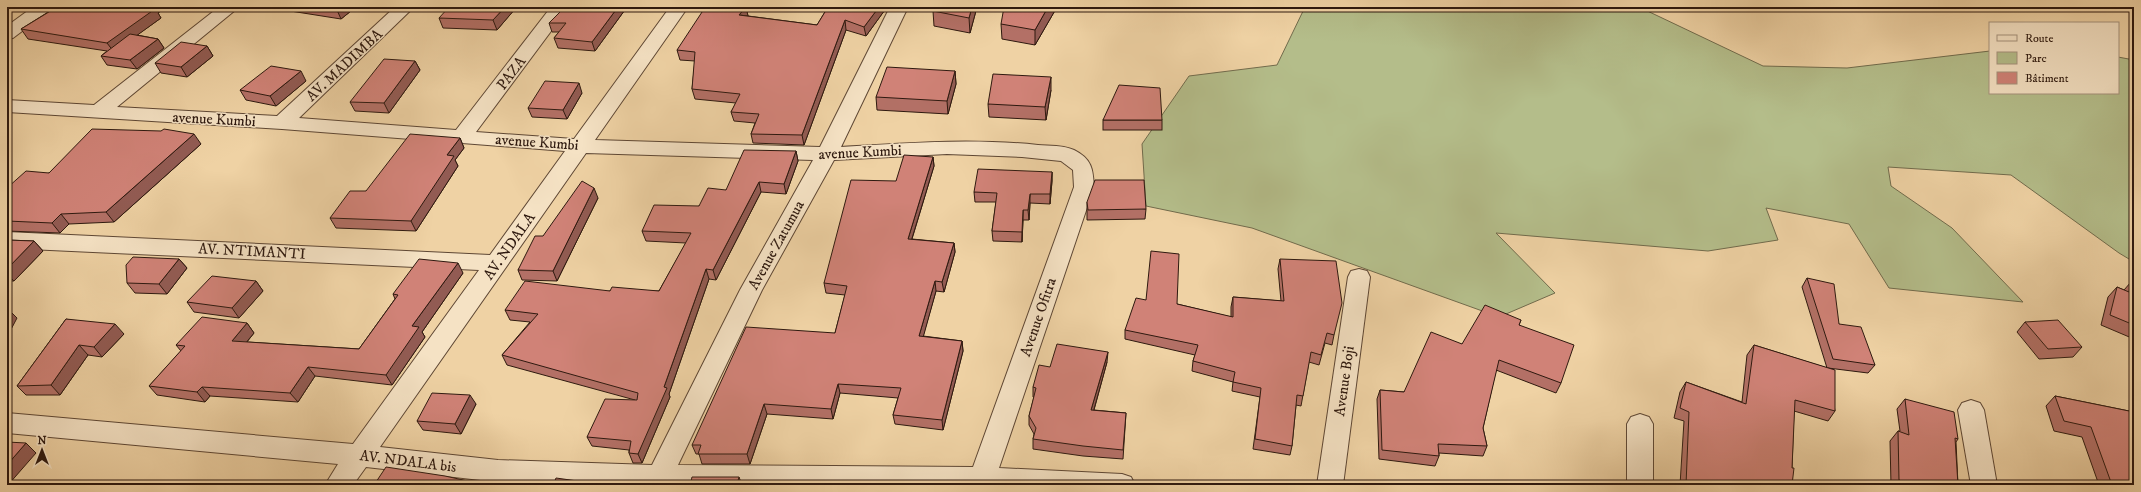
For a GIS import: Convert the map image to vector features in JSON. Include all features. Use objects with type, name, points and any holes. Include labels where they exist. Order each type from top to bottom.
[{"type":"street","points":[[7,34],[45,7]]},
{"type":"street","points":[[98,112],[230,7]]},
{"type":"street","name":"AV. MADIMBA","points":[[282,122],[405,7]]},
{"type":"street","name":"PAZA","points":[[461,137],[560,7]]},
{"type":"street","name":"AV. NDALA","points":[[338,485],[679,7]]},
{"type":"street","name":"Avenue Zatumua","points":[[657,481],[751,290],[827,154],[899,7]]},
{"type":"street","name":"avenue Kumbi","points":[[7,106],[282,122],[580,146],[827,154],[948,147],[1022,150],[1067,155]]},
{"type":"street","name":"Avenue Ofitra","points":[[981,482],[1084,187],[1083,168],[1067,155]]},
{"type":"street","name":"AV. NTIMANTI","points":[[7,240],[497,263]]},
{"type":"street","name":"Avenue Boji","points":[[1330,485],[1358,277]]},
{"type":"street","points":[[1971,410],[1984,485]]},
{"type":"street","name":"AV. NDALA bis","points":[[7,423],[358,455],[498,471],[657,481],[981,482],[1122,485]]},
{"type":"street","points":[[1640,424],[1640,485]]},
{"type":"green space","points":[[1305,7],[1639,7],[1763,66],[1847,68],[1989,51],[1989,94],[2119,94],[2119,57],[2134,60],[2134,262],[2119,253],[2011,175],[1888,167],[1891,186],[1952,228],[2023,302],[1889,288],[1849,224],[1766,208],[1778,240],[1708,251],[1496,233],[1555,293],[1499,317],[1252,228],[1146,206],[1142,144],[1189,76],[1277,65]]},
{"type":"building","points":[[57,7],[149,7],[148,8],[155,9],[107,43],[21,29]]},
{"type":"building","points":[[319,7],[340,7],[337,10]]},
{"type":"building","points":[[449,7],[505,7],[493,20],[439,18]]},
{"type":"building","points":[[565,7],[618,7],[592,42],[554,38],[566,23],[549,23]]},
{"type":"building","points":[[706,7],[746,7],[739,15],[817,25],[828,7],[879,7],[864,27],[845,20],[802,135],[751,134],[759,114],[731,112],[740,94],[692,89],[695,52],[677,50]]},
{"type":"building","points":[[936,7],[972,7],[969,18],[933,11]]},
{"type":"building","points":[[1004,7],[1048,7],[1035,30],[1001,24]]},
{"type":"building","points":[[130,34],[158,39],[130,60],[101,56]]},
{"type":"building","points":[[181,42],[207,46],[181,67],[155,63]]},
{"type":"building","points":[[384,59],[415,61],[384,103],[350,102]]},
{"type":"building","points":[[271,66],[301,71],[270,96],[240,90]]},
{"type":"building","points":[[887,67],[955,71],[947,101],[876,97]]},
{"type":"building","points":[[993,74],[1051,77],[1045,107],[988,104]]},
{"type":"building","points":[[545,81],[579,83],[563,110],[528,108]]},
{"type":"building","points":[[1119,85],[1160,88],[1162,120],[1103,120]]},
{"type":"building","points":[[92,129],[161,131],[164,129],[194,134],[106,212],[61,214],[52,223],[7,221],[7,188],[26,171],[49,173]]},
{"type":"building","points":[[410,134],[460,138],[447,155],[454,156],[411,221],[330,218],[350,191],[366,191]]},
{"type":"building","points":[[744,150],[796,151],[784,184],[759,182],[713,270],[706,269],[664,387],[667,388],[638,454],[629,453],[631,441],[587,437],[605,399],[637,400],[638,393],[502,355],[538,314],[505,310],[525,281],[610,291],[612,287],[659,291],[691,233],[642,231],[654,205],[699,206],[708,188],[726,190]]},
{"type":"building","points":[[904,155],[933,157],[908,239],[954,243],[942,282],[935,281],[919,336],[962,341],[942,420],[893,415],[901,388],[838,384],[831,409],[764,404],[747,454],[698,454],[701,445],[692,445],[746,327],[835,333],[847,286],[824,283],[851,180],[896,181]]},
{"type":"building","points":[[978,169],[1052,172],[1050,194],[1030,194],[1028,210],[1023,210],[1022,232],[992,231],[997,193],[974,192]]},
{"type":"building","points":[[1095,180],[1144,180],[1146,209],[1088,210],[1087,202]]},
{"type":"building","points":[[582,181],[594,188],[553,271],[518,270],[535,236],[543,236]]},
{"type":"building","points":[[7,240],[34,241],[7,269]]},
{"type":"building","points":[[1151,251],[1179,254],[1177,304],[1233,317],[1233,297],[1284,301],[1280,259],[1336,261],[1342,303],[1334,335],[1327,333],[1321,355],[1311,352],[1303,396],[1297,395],[1292,446],[1255,439],[1261,388],[1233,382],[1235,372],[1193,361],[1198,345],[1125,330],[1136,298],[1146,300]]},
{"type":"building","points":[[133,257],[179,259],[159,284],[127,283],[126,265]]},
{"type":"building","points":[[419,259],[458,263],[412,326],[419,327],[386,375],[308,367],[290,393],[202,387],[197,392],[149,386],[185,346],[176,345],[202,317],[247,323],[232,341],[359,349],[398,295],[393,294]]},
{"type":"building","points":[[212,276],[256,281],[232,308],[187,302]]},
{"type":"building","points":[[1807,278],[1834,284],[1839,324],[1861,327],[1875,365],[1833,359]]},
{"type":"building","points":[[2131,282],[2134,283],[2134,325],[2110,315],[2117,287],[2129,292]]},
{"type":"building","points":[[1485,305],[1521,320],[1519,325],[1574,345],[1561,383],[1499,360],[1483,428],[1487,446],[1438,444],[1439,456],[1382,450],[1380,390],[1404,392],[1431,332],[1462,344]]},
{"type":"building","points":[[66,319],[115,324],[94,347],[79,345],[51,385],[17,386]]},
{"type":"building","points":[[2058,320],[2082,347],[2048,349],[2025,322]]},
{"type":"building","points":[[1057,344],[1108,352],[1091,410],[1126,413],[1123,450],[1033,439],[1036,428],[1029,416],[1036,388],[1033,387],[1039,365],[1050,367]]},
{"type":"building","points":[[1754,345],[1835,370],[1835,411],[1795,400],[1792,468],[1794,468],[1792,485],[1686,485],[1689,412],[1680,408],[1686,382],[1746,404]]},
{"type":"building","points":[[432,393],[470,395],[455,424],[417,421]]},
{"type":"building","points":[[2055,396],[2134,412],[2134,485],[2112,485],[2091,427],[2064,421]]},
{"type":"building","points":[[1905,399],[1954,412],[1958,439],[1955,438],[1958,485],[1913,485],[1899,480],[1898,431],[1909,435]]},
{"type":"building","points":[[7,442],[26,443],[7,465]]},
{"type":"building","points":[[386,467],[445,476],[486,485],[374,485]]},
{"type":"building","points":[[692,477],[739,477],[737,484],[817,485],[690,485]]},
{"type":"building","points":[[556,478],[606,485],[553,485]]},
{"type":"building","points":[[821,483],[848,483],[847,485],[820,485]]}]
